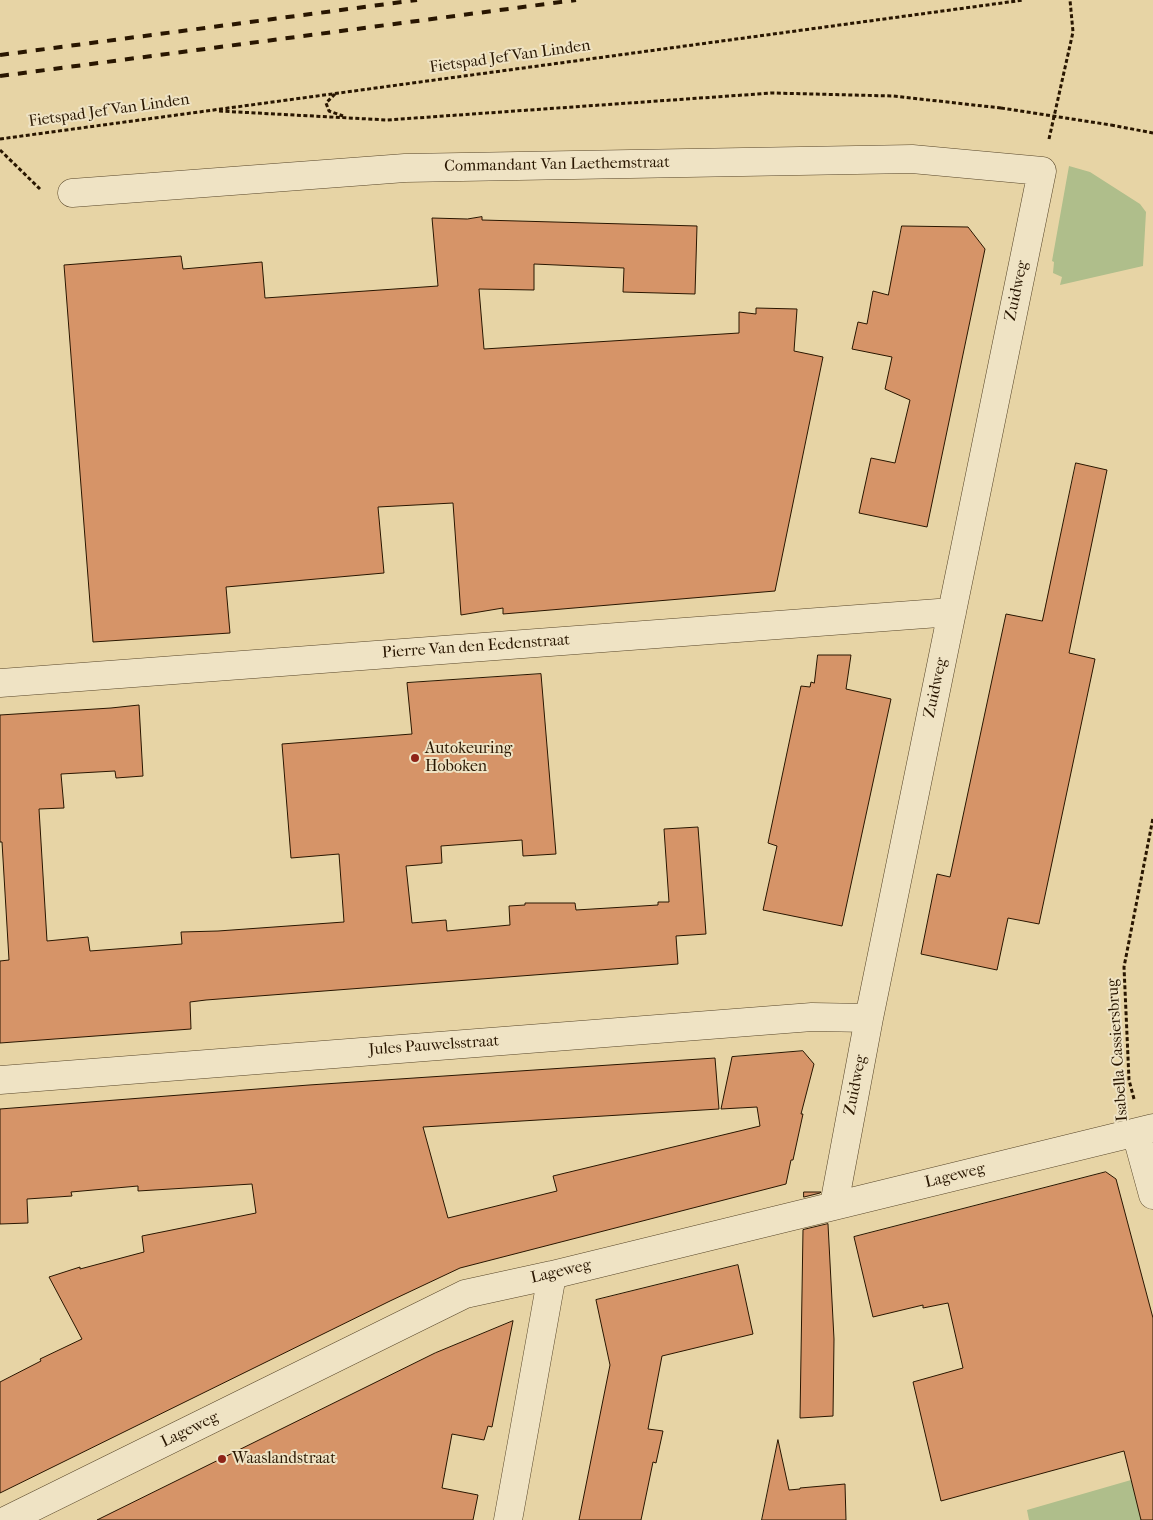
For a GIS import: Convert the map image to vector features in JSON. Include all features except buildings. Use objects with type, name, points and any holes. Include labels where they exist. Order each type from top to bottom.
[{"type":"street","name":"Commandant Van Laethemstraat","points":[[72,193],[415,168],[912,159],[1042,171]]},
{"type":"street","name":"Zuidweg","points":[[834,1205],[869,1018],[1042,171]]},
{"type":"street","name":"Pierre Van den Eedenstraat","points":[[0,683],[952,612]]},
{"type":"street","name":"Jules Pauwelsstraat","points":[[0,1080],[812,1017],[869,1018]]},
{"type":"street","points":[[1145,1130],[1153,1195]]},
{"type":"street","name":"Lageweg","points":[[7,1520],[465,1294],[552,1275],[1145,1130]]},
{"type":"street","points":[[508,1520],[552,1275]]},
{"type":"path","name":"Fietspad Jef Van Linden","points":[[0,139],[1024,0]]},
{"type":"path","points":[[1042,171],[1073,32],[1070,0]]},
{"type":"path","points":[[336,93],[326,103],[329,111],[346,117]]},
{"type":"path","points":[[211,110],[387,120],[772,94],[893,96],[1001,108],[1153,133]]},
{"type":"path","points":[[0,150],[52,201],[72,193]]},
{"type":"path","name":"Isabella Cassiersbrug","points":[[1145,1130],[1135,1106],[1129,1080],[1124,967],[1153,818]]},
{"type":"green space","points":[[1069,166],[1090,172],[1140,204],[1146,212],[1143,266],[1060,285],[1062,277],[1053,273],[1054,262],[1052,261]]},
{"type":"green space","points":[[1131,1480],[1142,1520],[1029,1520],[1027,1510]]},
{"type":"railway","points":[[0,55],[417,0]]},
{"type":"railway","points":[[0,76],[576,0]]},
{"type":"place","name":"Autokeuring Hoboken","points":[[415,758]]},
{"type":"place","name":"Waaslandstraat","points":[[222,1459]]}]
